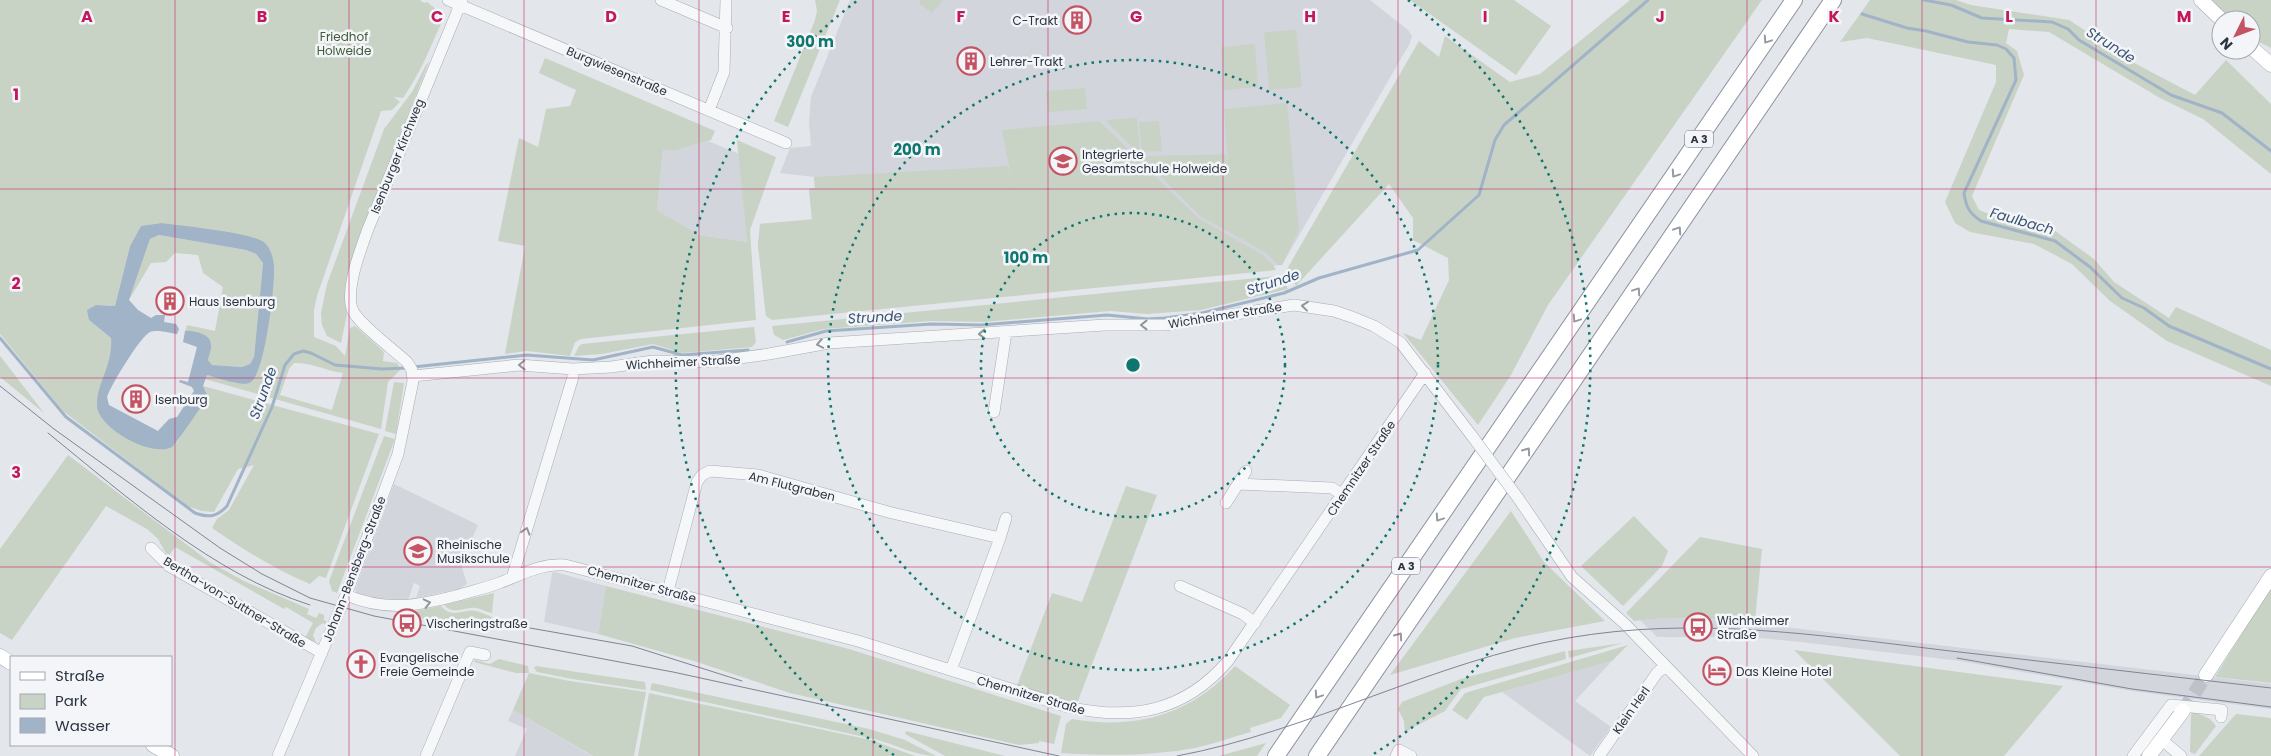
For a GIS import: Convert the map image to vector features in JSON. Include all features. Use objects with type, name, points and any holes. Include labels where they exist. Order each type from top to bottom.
[{"type":"highway","name":"A 3","points":[[1276,756],[1794,0]]},
{"type":"highway","name":"A 3","points":[[1317,756],[1834,0]]},
{"type":"main road","points":[[2201,0],[2212,10]]},
{"type":"main road","points":[[2261,56],[2271,64]]},
{"type":"main road","points":[[2206,675],[2271,576]]},
{"type":"main road","points":[[2150,756],[2183,711]]},
{"type":"main road","points":[[155,746],[172,756]]},
{"type":"street","name":"Burgwiesenstraße","points":[[448,0],[460,2],[786,143]]},
{"type":"street","points":[[661,0],[727,28]]},
{"type":"street","points":[[709,110],[724,72],[727,28],[726,0]]},
{"type":"street","name":"Isenburger Kirchweg","points":[[412,370],[356,316],[351,303],[351,295],[357,260],[460,2]]},
{"type":"street","name":"Wichheimer Straße","points":[[412,370],[519,364],[573,369],[610,367],[653,361],[682,363],[740,359],[829,343],[1106,325],[1165,325],[1270,307],[1294,305],[1334,311],[1374,326],[1400,342],[1518,498],[1567,572],[1596,596],[1753,756]]},
{"type":"street","points":[[994,412],[1006,333]]},
{"type":"street","points":[[510,579],[520,554],[573,377],[573,369]]},
{"type":"street","name":"Johann-Bensberg-Straße","points":[[278,756],[346,595],[398,454],[403,438],[412,370]]},
{"type":"street","name":"Chemnitzer Straße","points":[[520,554],[528,563],[545,566],[566,565],[858,640],[1046,701],[1095,713],[1144,712],[1173,704],[1202,687],[1228,661],[1425,373]]},
{"type":"street","name":"Am Flutgraben","points":[[668,591],[697,482],[702,475],[710,471],[758,475],[892,512],[1000,538]]},
{"type":"street","points":[[1226,503],[1246,471]]},
{"type":"street","points":[[1238,484],[1332,488],[1343,495]]},
{"type":"street","points":[[951,670],[1006,518]]},
{"type":"street","name":"Bertha-von-Suttner-Straße","points":[[151,548],[169,566],[322,653]]},
{"type":"street","name":"Chemnitzer Straße","points":[[346,595],[359,600],[404,607],[441,600],[545,566]]},
{"type":"street","points":[[1180,586],[1243,614],[1255,623]]},
{"type":"street","points":[[426,756],[470,652],[485,655]]},
{"type":"street","name":"Klein Herl","points":[[1599,756],[1657,673],[1665,666]]},
{"type":"street","points":[[2133,756],[2171,705],[2222,710],[2221,717]]},
{"type":"street","points":[[2162,740],[2182,756]]},
{"type":"street","points":[[1398,753],[1411,756]]},
{"type":"shaded area","name":"Integrierte Gesamtschule Holweide","points":[[850,0],[1370,0],[1408,30],[1412,36],[1410,43],[1282,265],[766,316],[758,245],[760,224],[812,219],[809,189],[815,188],[814,177],[780,173],[790,148],[811,146],[809,122],[811,97]]},
{"type":"shaded area","points":[[708,141],[739,154],[747,242],[700,235],[657,210],[663,150],[677,150]]},
{"type":"shaded area","name":"Rheinische Musikschule","points":[[394,484],[478,525],[461,564],[467,584],[459,589],[416,598],[420,586],[414,583],[407,603],[390,602],[358,595],[355,590]]},
{"type":"shaded area","points":[[555,572],[606,586],[598,634],[544,622],[552,573]]},
{"type":"shaded area","points":[[1663,618],[1768,621],[1768,625],[2271,684],[2271,709],[2132,691],[1960,661],[1801,642],[1749,637],[1657,637],[1640,620]]},
{"type":"shaded area","points":[[1612,661],[1575,701],[1611,727],[1590,756],[1502,692]]},
{"type":"shaded area","points":[[513,710],[592,756],[515,756],[527,729],[508,721]]},
{"type":"green space","name":"Friedhof Holweide","points":[[0,0],[420,0],[424,3],[427,2],[442,14],[443,19],[420,70],[409,89],[403,98],[394,97],[400,102],[392,110],[381,111],[317,296],[314,310],[314,337],[336,346],[345,356],[350,328],[355,326],[384,352],[383,361],[397,363],[401,369],[388,382],[381,429],[205,379],[207,375],[251,382],[271,252],[161,223],[141,226],[130,246],[115,306],[96,305],[89,320],[111,338],[112,353],[97,405],[177,442],[190,420],[203,386],[379,434],[326,578],[319,576],[310,584],[259,559],[212,528],[217,519],[229,510],[254,465],[238,469],[214,512],[202,511],[187,506],[63,411],[0,334]],"holes":[[[294,363],[343,373],[332,410],[280,395],[289,369]]]},
{"type":"green space","points":[[815,0],[840,0],[788,127],[774,121],[815,20],[817,11]]},
{"type":"green space","points":[[920,0],[943,0],[932,13],[920,4]]},
{"type":"green space","points":[[1410,0],[1514,0],[1551,26],[1516,75]]},
{"type":"green space","points":[[1630,0],[1762,0],[1548,305],[1511,375],[1478,425],[1403,333],[1421,340],[1449,280],[1448,258],[1413,240],[1413,218],[1389,184],[1296,286],[1287,269],[1419,41],[1439,57],[1445,36],[1510,82],[1540,74]]},
{"type":"green space","points":[[1870,0],[1956,0],[1971,5],[2069,20],[2136,64],[2195,95],[2226,60],[2271,104],[2271,174],[2203,119],[2160,98],[2049,32],[2009,29],[2006,43],[2017,51],[2024,75],[1972,196],[1979,210],[1994,216],[2051,228],[2094,259],[2114,282],[2169,318],[2176,307],[2271,350],[2271,386],[2167,341],[2110,301],[2072,264],[2034,244],[1970,232],[1955,223],[1945,202],[1996,82],[1996,65],[1867,38],[1840,42]]},
{"type":"green space","points":[[2206,0],[2271,0],[2271,48],[2261,43],[2261,10],[2216,10]]},
{"type":"green space","points":[[1296,30],[1302,87],[1269,90],[1264,32]]},
{"type":"green space","points":[[1255,44],[1258,87],[1224,90],[1221,47]]},
{"type":"green space","points":[[545,58],[715,131],[711,140],[677,150],[663,150],[657,210],[700,235],[747,242],[737,140],[776,157],[750,230],[756,320],[581,339],[575,342],[570,356],[527,351],[505,354],[525,246],[498,241],[519,138],[538,147],[546,109],[570,106],[576,90],[539,73]]},
{"type":"green space","points":[[429,62],[352,258],[345,303],[347,314],[341,343],[327,336],[322,325],[321,313],[327,284],[384,129],[412,92]]},
{"type":"green space","points":[[1085,88],[1087,109],[1048,112],[1046,91]]},
{"type":"green space","points":[[1287,103],[1299,230],[1282,265],[1278,265],[1265,252],[1200,216],[1141,157],[1226,154],[1228,164],[1224,109]]},
{"type":"green space","points":[[1137,118],[1140,155],[1105,120]]},
{"type":"green space","points":[[1099,121],[1198,218],[1263,255],[1276,270],[772,320],[766,316],[758,245],[760,224],[812,220],[809,189],[815,188],[814,177],[1008,166],[1013,187],[1002,130]]},
{"type":"green space","points":[[1159,121],[1162,151],[1142,152],[1139,122]]},
{"type":"green space","points":[[159,235],[246,250],[256,254],[263,263],[254,357],[250,364],[242,367],[212,365],[208,360],[211,346],[208,338],[197,332],[185,331],[187,325],[215,331],[223,287],[203,273],[198,255],[175,253],[166,262],[151,263],[129,300],[150,239]]},
{"type":"green space","points":[[1282,277],[1288,289],[1201,310],[1147,314],[1110,311],[984,322],[931,321],[824,329],[783,340],[774,335],[772,326]]},
{"type":"green space","points":[[754,327],[756,342],[752,347],[682,353],[653,344],[602,354],[574,356],[582,344]]},
{"type":"green space","points":[[1,357],[44,413],[0,377]]},
{"type":"green space","points":[[394,382],[404,383],[396,434],[385,431]]},
{"type":"green space","points":[[384,436],[395,439],[337,593],[332,591],[329,581]]},
{"type":"green space","points":[[68,455],[211,563],[244,581],[309,609],[307,614],[316,618],[319,613],[324,615],[324,620],[327,622],[326,625],[323,623],[316,628],[313,635],[316,642],[305,638],[313,623],[286,607],[284,609],[175,547],[168,557],[158,539],[147,529],[106,506],[12,640],[0,633],[0,549]]},
{"type":"green space","points":[[1126,486],[1157,495],[1076,706],[1016,688],[1052,593],[1082,602]]},
{"type":"green space","points":[[1511,511],[1544,562],[1605,621],[1515,638],[1390,675]]},
{"type":"green space","points":[[1634,516],[1668,551],[1662,566],[1623,606],[1581,566]]},
{"type":"green space","points":[[1700,537],[1762,549],[1755,620],[1663,618],[1634,621],[1626,613]]},
{"type":"green space","points":[[606,586],[849,649],[1061,716],[1054,744],[1039,741],[1039,743],[1019,745],[790,693],[694,661],[598,634]]},
{"type":"green space","points":[[2271,587],[2271,683],[2215,677]]},
{"type":"green space","points":[[494,593],[492,613],[476,608],[452,610],[444,605]]},
{"type":"green space","points":[[441,606],[449,612],[458,613],[472,610],[492,617],[490,628],[486,627],[485,630],[400,614]]},
{"type":"green space","points":[[1623,643],[1569,658],[1568,651]]},
{"type":"green space","points":[[1628,645],[1612,661],[1484,697],[1467,720],[1452,710],[1465,693]]},
{"type":"green space","points":[[1794,650],[2063,686],[2004,756],[1900,756]]},
{"type":"green space","points":[[1565,651],[1566,659],[1461,689],[1445,711],[1410,729],[1405,734],[1404,721],[1398,709],[1402,702],[1461,679]]},
{"type":"green space","points":[[499,659],[528,666],[529,673],[516,673],[474,662],[475,660],[490,664]]},
{"type":"green space","points":[[536,666],[645,682],[646,690],[537,672],[534,668]]},
{"type":"green space","points":[[1235,666],[1290,705],[1281,718],[1250,728],[1251,732],[1195,748],[1162,753],[1128,755],[1061,753],[1066,724],[1072,719],[1118,722],[1140,720],[1161,715],[1181,707],[1200,696],[1218,683]]},
{"type":"green space","points":[[529,673],[646,692],[634,756],[593,756],[513,710]]},
{"type":"green space","points":[[652,683],[869,729],[905,740],[936,756],[913,752],[874,739],[650,690]]},
{"type":"green space","points":[[649,693],[871,740],[915,756],[638,756]]},
{"type":"green space","points":[[2193,711],[2210,719],[2216,726],[2195,754],[2190,752],[2191,715]]},
{"type":"green space","points":[[2236,714],[2271,718],[2271,756],[2199,756]]},
{"type":"green space","points":[[906,731],[1005,756],[945,756],[905,734]]},
{"type":"green space","points":[[1266,743],[1257,756],[1219,756]]},
{"type":"water","points":[[161,223],[216,230],[258,239],[267,245],[274,265],[273,292],[268,328],[261,362],[256,375],[251,382],[242,384],[207,375],[203,386],[208,397],[174,445],[163,449],[139,445],[127,439],[106,423],[99,414],[97,405],[99,389],[110,357],[111,338],[89,320],[87,310],[96,305],[115,306],[130,246],[141,226]],"holes":[[[159,235],[246,250],[256,254],[263,263],[254,357],[250,364],[242,367],[212,365],[208,360],[211,350],[208,338],[197,332],[185,331],[183,342],[197,347],[188,382],[180,380],[179,382],[192,387],[194,391],[177,417],[169,419],[158,431],[109,405],[107,397],[114,382],[145,336],[150,332],[157,331],[177,334],[179,329],[176,324],[164,322],[165,315],[156,315],[151,318],[138,310],[129,300],[150,239]]]},
{"type":"waterway","name":"Strunde","points":[[787,342],[826,331],[932,324],[981,325],[1107,315],[1148,319],[1202,313],[1284,293],[1319,278],[1418,250],[1479,195],[1495,140],[1504,125],[1648,0]]},
{"type":"waterway","name":"Strunde","points":[[1924,0],[1951,5],[1982,18],[2052,22],[2068,29],[2079,40],[2171,95],[2222,113],[2271,151]]},
{"type":"waterway","name":"Faulbach","points":[[1862,14],[1907,28],[1968,42],[1997,45],[2006,49],[2014,58],[2016,80],[1964,193],[1967,206],[1974,215],[1981,221],[2055,241],[2090,267],[2122,298],[2144,308],[2169,326],[2271,369]]},
{"type":"waterway","name":"Strunde","points":[[0,338],[66,417],[195,513],[204,516],[212,516],[227,506],[272,407],[285,365],[294,354],[303,351],[311,353],[335,365],[382,369],[407,368]]},
{"type":"waterway","name":"Strunde","points":[[413,367],[527,355],[593,360],[653,347],[682,355],[748,350]]},
{"type":"tunnel","points":[[2183,711],[2206,675]]},
{"type":"tram line","points":[[0,386],[54,429],[220,548],[262,574],[310,598],[374,616],[673,672],[1059,756]]},
{"type":"tram line","points":[[48,433],[140,507],[205,554],[239,574],[274,591],[310,605]]},
{"type":"tram line","points":[[530,628],[632,646],[742,681]]},
{"type":"tram line","points":[[1177,756],[1227,745],[1276,730],[1421,679],[1518,649],[1568,638],[1662,628],[1709,628],[1802,634],[2271,688]]},
{"type":"tram line","points":[[1957,658],[2132,689],[2271,707]]},
{"type":"place","name":"C-Trakt","points":[[1077,20]]},
{"type":"place","name":"Lehrer-Trakt","points":[[971,61]]},
{"type":"place","name":"Integrierte Gesamtschule Holweide","points":[[1063,161]]},
{"type":"place","name":"Haus Isenburg","points":[[170,301]]},
{"type":"place","name":"Isenburg","points":[[136,399]]},
{"type":"place","name":"Rheinische Musikschule","points":[[418,551]]},
{"type":"place","name":"Vischeringstraße","points":[[407,623]]},
{"type":"place","name":"Wichheimer Straße","points":[[1698,627]]},
{"type":"place","name":"Evangelische Freie Gemeinde","points":[[361,664]]},
{"type":"place","name":"Das Kleine Hotel","points":[[1717,671]]}]
